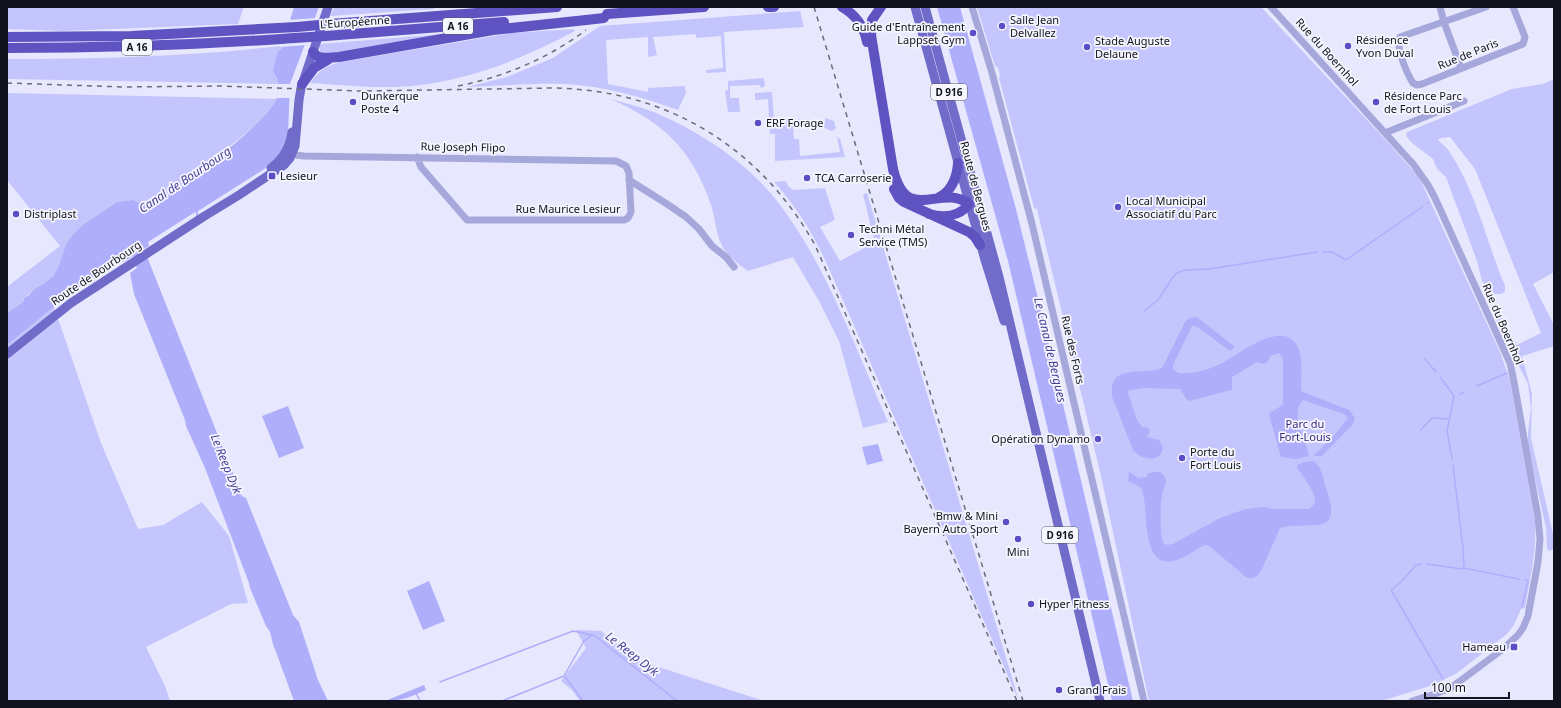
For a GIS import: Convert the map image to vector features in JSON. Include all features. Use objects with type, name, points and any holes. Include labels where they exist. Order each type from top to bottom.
[{"type":"highway","name":"L'Européenne","points":[[7,37],[131,36],[330,24],[557,7]]},
{"type":"highway","points":[[302,84],[317,66],[328,60],[339,57],[493,30],[606,16],[704,7]]},
{"type":"highway","points":[[768,7],[774,7]]},
{"type":"highway","points":[[842,7],[855,16],[862,25],[866,36],[889,173],[894,189],[899,198],[904,202],[969,232],[975,237],[980,245]]},
{"type":"highway","points":[[881,7],[872,20],[871,35],[895,177],[900,189],[908,196],[920,201],[952,198],[963,200],[969,204],[963,210],[948,216],[940,217],[929,214]]},
{"type":"highway","name":"L'Européenne","points":[[7,48],[132,47],[266,40],[588,18]]},
{"type":"highway","points":[[312,48],[316,57],[339,57]]},
{"type":"highway","points":[[933,200],[943,195],[951,188],[957,174],[958,163]]},
{"type":"main road","name":"Route de Bourbourg","points":[[289,152],[296,139],[299,100],[302,84],[324,7]]},
{"type":"main road","name":"Route de Bourbourg","points":[[7,354],[62,309],[202,217],[275,172],[286,163],[289,152],[298,87],[328,7]]},
{"type":"main road","name":"Route de Bergues","points":[[914,7],[980,245],[1021,370]]},
{"type":"main road","name":"Route de Bergues","points":[[925,7],[999,276],[1100,701]]},
{"type":"main road","points":[[973,177],[973,194],[969,204],[978,217],[999,276]]},
{"type":"street","name":"Rue des Forts","points":[[972,7],[1032,224],[1144,701]]},
{"type":"street","name":"Rue du Boernhol","points":[[1271,7],[1414,165],[1430,189],[1509,360],[1515,388],[1540,535],[1538,562],[1529,612],[1525,624],[1518,636],[1503,649],[1452,687],[1440,693],[1412,701]]},
{"type":"street","points":[[1440,7],[1461,68]]},
{"type":"street","points":[[1444,22],[1486,7]]},
{"type":"street","name":"Rue de Paris","points":[[1444,22],[1403,35],[1399,38],[1398,48],[1412,82],[1417,85],[1521,45],[1525,41],[1524,35],[1514,7]]},
{"type":"street","points":[[1385,133],[1464,101]]},
{"type":"street","name":"Rue Joseph Flipo","points":[[289,152],[298,155],[614,161],[626,166],[629,173],[629,180]]},
{"type":"street","name":"Rue Maurice Lesieur","points":[[417,157],[421,166],[464,218],[468,220],[624,220],[628,218],[631,212],[629,180]]},
{"type":"street","points":[[629,180],[686,217],[712,246],[726,257],[734,266]]},
{"type":"green space","points":[[7,7],[244,7],[238,24],[63,31],[7,29]]},
{"type":"green space","points":[[335,7],[434,7],[434,9],[330,16]]},
{"type":"green space","name":"Parc du Fort-Louis","points":[[977,7],[1261,7],[1419,177],[1500,352],[1510,380],[1535,521],[1535,543],[1533,565],[1525,608],[1521,609],[1514,625],[1507,634],[1457,673],[1433,685],[1381,701],[1149,701],[1101,476],[1037,209],[1034,208],[999,78],[998,67],[995,66]]},
{"type":"green space","points":[[800,11],[804,27],[724,32],[726,72],[706,73],[706,70],[723,68],[721,36],[696,38],[696,34],[653,37],[657,55],[648,57],[648,37],[606,40],[608,84],[648,92],[648,88],[685,86],[686,93],[678,110],[623,93],[580,85],[541,84],[467,87],[507,77],[553,58],[600,26]]},
{"type":"green space","points":[[573,29],[575,31],[516,59],[496,67],[454,79],[399,87],[310,83],[323,69],[341,62],[512,33]]},
{"type":"green space","points":[[468,32],[382,47],[320,55],[320,44]]},
{"type":"green space","points":[[282,46],[275,74],[278,84],[7,79],[7,59],[144,56]]},
{"type":"green space","points":[[764,78],[765,86],[761,88],[760,85],[730,86],[730,98],[739,98],[740,112],[728,112],[725,91],[728,90],[728,81]]},
{"type":"green space","points":[[1554,79],[1554,272],[1533,284],[1554,325],[1554,346],[1522,356],[1532,394],[1531,438],[1553,534],[1553,549],[1550,551],[1547,549],[1546,528],[1528,447],[1531,408],[1528,384],[1490,307],[1495,305],[1517,345],[1541,333],[1475,169],[1450,137],[1441,138],[1438,140],[1449,151],[1474,199],[1505,286],[1505,291],[1502,294],[1495,294],[1488,291],[1482,281],[1477,261],[1446,177],[1437,169],[1433,159],[1412,143],[1406,136],[1407,132],[1512,89],[1543,84]]},
{"type":"green space","points":[[772,92],[774,120],[809,119],[810,123],[825,122],[825,118],[834,121],[836,128],[832,131],[819,126],[793,128],[794,139],[799,139],[800,156],[840,152],[837,137],[840,139],[845,157],[775,161],[775,134],[770,134],[768,99],[755,100],[755,93]]},
{"type":"green space","points":[[7,93],[277,99],[270,109],[252,128],[161,202],[154,201],[146,205],[133,200],[117,202],[84,224],[74,233],[66,244],[54,275],[33,290],[23,299],[23,302],[7,313],[7,287],[60,246],[7,180]]},
{"type":"green space","points":[[610,99],[656,113],[689,129],[737,161],[752,173],[765,187],[795,226],[811,252],[852,336],[888,422],[863,428],[839,341],[819,301],[793,257],[748,271],[734,260],[723,248],[713,211],[703,185],[695,168],[685,153],[660,128],[645,117]]},
{"type":"green space","points":[[786,181],[788,186],[793,190],[825,188],[835,220],[820,227],[840,261],[866,247],[874,239],[863,194],[867,193],[1019,701],[827,264],[804,221],[774,182]]},
{"type":"green space","points":[[54,307],[101,443],[138,529],[163,525],[202,502],[229,536],[248,603],[231,604],[146,647],[165,686],[170,701],[7,701],[7,345]]},
{"type":"green space","points":[[576,630],[601,631],[637,660],[764,701],[580,701],[572,690],[561,681],[586,648]]},
{"type":"water","points":[[294,7],[319,7],[290,84],[288,135],[283,149],[272,164],[198,211],[198,215],[196,216],[196,212],[192,214],[148,242],[149,246],[144,249],[242,496],[246,498],[293,615],[299,622],[318,680],[328,701],[294,701],[270,632],[250,588],[205,468],[186,426],[185,420],[134,294],[130,273],[137,268],[133,256],[123,262],[121,259],[58,302],[54,307],[7,345],[7,313],[23,302],[24,298],[33,290],[54,275],[66,244],[74,233],[84,224],[117,202],[133,200],[145,205],[152,201],[161,202],[244,135],[272,107],[278,91],[277,80],[273,71],[278,51],[281,50]]},
{"type":"water","name":"Le Canal de Bergues","points":[[937,7],[960,7],[1016,209],[1133,701],[1112,701],[1008,261]]},
{"type":"water","points":[[1197,317],[1235,347],[1230,351],[1199,328],[1192,326],[1173,365],[1173,368],[1176,371],[1180,373],[1198,372],[1216,366],[1252,345],[1264,340],[1275,336],[1285,336],[1293,340],[1299,350],[1301,365],[1301,390],[1349,410],[1355,418],[1353,424],[1322,456],[1314,456],[1333,437],[1348,418],[1344,414],[1303,400],[1299,406],[1298,419],[1309,456],[1296,459],[1281,457],[1269,415],[1283,404],[1283,359],[1279,353],[1270,356],[1267,363],[1263,364],[1257,362],[1232,377],[1232,392],[1231,390],[1189,401],[1180,389],[1146,388],[1129,390],[1128,393],[1137,420],[1143,428],[1146,427],[1149,429],[1150,432],[1147,436],[1159,440],[1163,448],[1158,456],[1150,459],[1136,453],[1133,450],[1112,396],[1112,385],[1116,378],[1121,374],[1162,368],[1185,322],[1190,318]]},
{"type":"water","points":[[288,406],[304,448],[279,458],[262,416]]},
{"type":"water","points":[[878,444],[883,461],[867,465],[862,447]]},
{"type":"water","points":[[1313,461],[1322,473],[1331,504],[1331,515],[1327,521],[1321,524],[1280,528],[1261,571],[1253,578],[1246,577],[1208,545],[1204,545],[1177,560],[1162,561],[1155,555],[1151,546],[1148,535],[1142,490],[1140,487],[1128,481],[1129,472],[1139,478],[1147,477],[1147,474],[1155,472],[1160,472],[1164,475],[1166,482],[1161,500],[1161,526],[1163,543],[1167,545],[1173,544],[1220,518],[1246,509],[1264,507],[1273,509],[1309,509],[1315,503],[1314,496],[1297,468],[1297,465],[1304,462]]},
{"type":"water","points":[[429,581],[445,621],[423,630],[407,591]]},
{"type":"water","points":[[424,685],[426,690],[415,695],[385,701]]},
{"type":"pier","points":[[317,18],[307,45],[280,47],[288,20]]},
{"type":"pier","points":[[278,84],[290,84],[290,98],[277,98]]},
{"type":"waterway","points":[[1323,252],[1332,252],[1346,260],[1422,207]]},
{"type":"waterway","points":[[1144,311],[1158,300],[1173,277],[1177,273],[1184,270],[1209,269],[1317,252]]},
{"type":"waterway","points":[[1424,358],[1436,372]]},
{"type":"waterway","points":[[1477,386],[1507,373]]},
{"type":"waterway","points":[[1440,377],[1454,396],[1447,431],[1452,459]]},
{"type":"waterway","points":[[1460,394],[1464,392]]},
{"type":"waterway","points":[[1421,430],[1432,418],[1449,419]]},
{"type":"waterway","points":[[1427,564],[1462,569],[1464,567],[1453,465]]},
{"type":"waterway","points":[[1421,564],[1416,565],[1401,582],[1391,590],[1443,679]]},
{"type":"waterway","points":[[1463,568],[1519,579]]},
{"type":"waterway","points":[[1522,606],[1528,581],[1525,580]]},
{"type":"waterway","name":"Le Reep Dyk","points":[[440,682],[573,631],[592,635]]},
{"type":"waterway","name":"Le Reep Dyk","points":[[502,701],[564,676],[584,641],[592,635],[677,701]]},
{"type":"waterway","points":[[565,677],[583,701]]},
{"type":"waterway","points":[[416,693],[420,701]]},
{"type":"railway","points":[[814,7],[1023,701]]},
{"type":"railway","points":[[458,86],[509,72],[541,58],[586,30]]},
{"type":"railway","points":[[7,83],[123,87],[220,86],[360,91],[554,88],[595,91],[635,100],[672,113],[706,130],[738,153],[767,179],[793,210],[815,245],[1017,701]]},
{"type":"place","name":"Salle Jean Delvallez","points":[[1002,26]]},
{"type":"place","name":"Guide d'Entraînement Lappset Gym","points":[[973,33]]},
{"type":"place","name":"Résidence Yvon Duval","points":[[1348,46]]},
{"type":"place","name":"Stade Auguste Delaune","points":[[1087,47]]},
{"type":"place","name":"Dunkerque Poste 4","points":[[353,102]]},
{"type":"place","name":"Résidence Parc de Fort Louis","points":[[1376,102]]},
{"type":"place","name":"ERF Forage","points":[[758,123]]},
{"type":"place","name":"Lesieur","points":[[272,176]]},
{"type":"place","name":"TCA Carroserie","points":[[807,178]]},
{"type":"place","name":"Local Municipal Associatif du Parc","points":[[1118,207]]},
{"type":"place","name":"Distriplast","points":[[16,214]]},
{"type":"place","name":"Techni Métal Service (TMS)","points":[[851,235]]},
{"type":"place","name":"Opération Dynamo","points":[[1098,439]]},
{"type":"place","name":"Porte du Fort Louis","points":[[1182,458]]},
{"type":"place","name":"Bmw & Mini Bayern Auto Sport","points":[[1006,522]]},
{"type":"place","name":"Mini","points":[[1018,539]]},
{"type":"place","name":"Hyper Fitness","points":[[1031,604]]},
{"type":"place","name":"Hameau","points":[[1514,647]]},
{"type":"place","name":"Grand Frais","points":[[1059,690]]},
{"type":"water label","name":"Canal de Bourbourg","points":[[185,180]]}]
